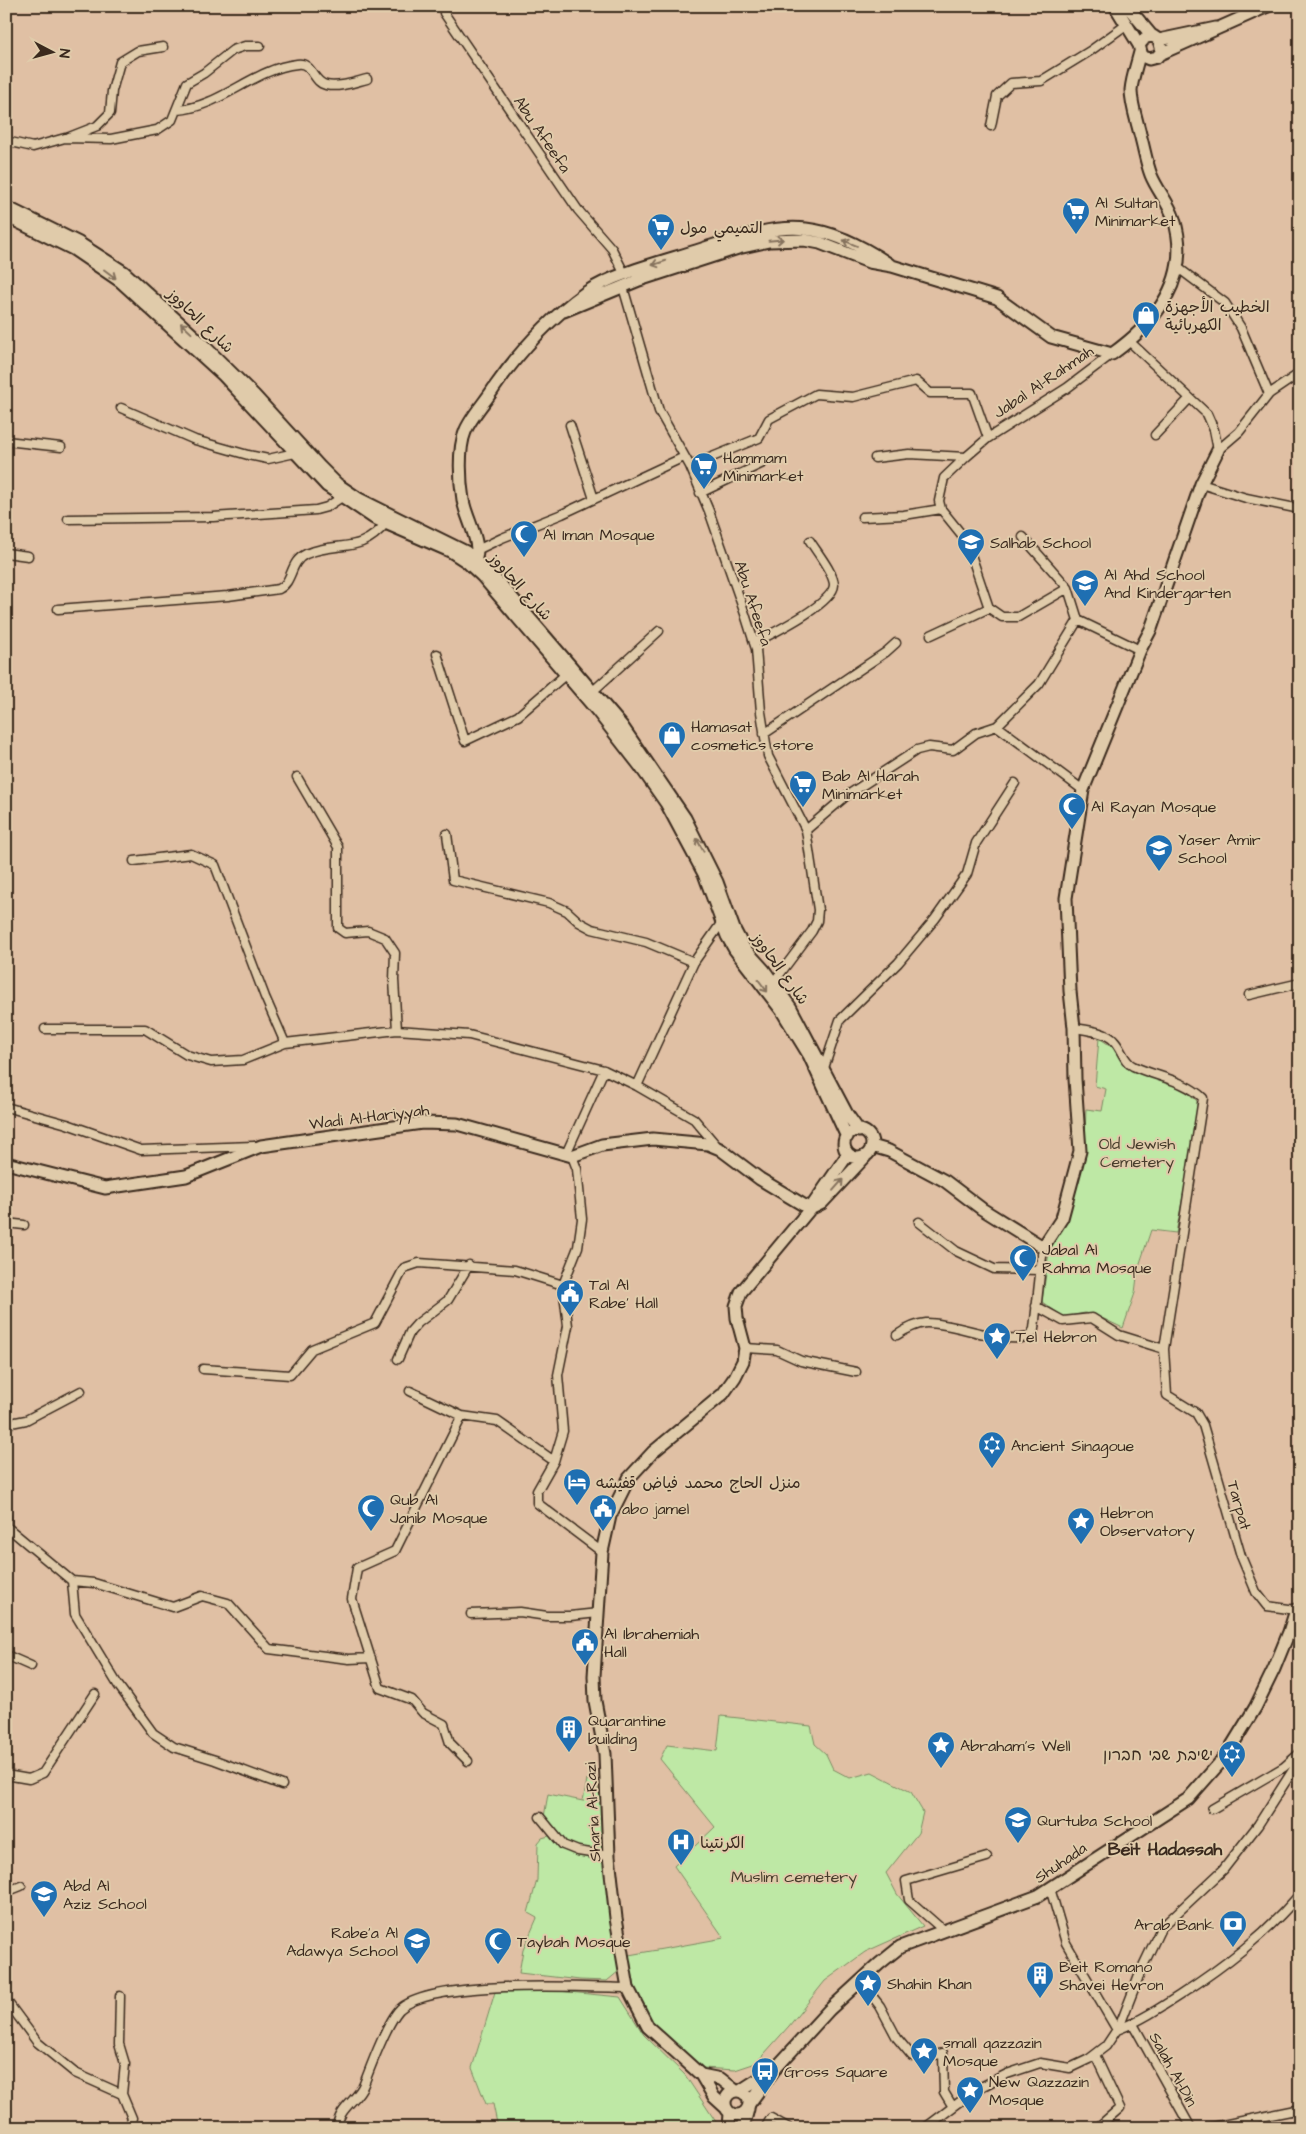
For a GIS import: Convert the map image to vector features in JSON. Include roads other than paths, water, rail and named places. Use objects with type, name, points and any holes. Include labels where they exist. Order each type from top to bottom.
[{"type":"main road","points":[[1115,6],[1147,53]]},
{"type":"main road","points":[[1127,6],[1162,47],[1147,53]]},
{"type":"main road","points":[[1147,53],[1216,28],[1268,6]]},
{"type":"main road","points":[[1147,53],[1143,39],[1216,28]]},
{"type":"main road","name":"Jabal Al-Rahmah","points":[[1112,354],[1130,341],[1164,304],[1177,267],[1178,244],[1174,223],[1151,175],[1136,119],[1131,89],[1147,53]]},
{"type":"main road","name":"شارع الحاووز","points":[[6,207],[79,243],[124,272],[193,334],[247,388],[337,484],[359,499],[450,542],[475,559],[502,586],[622,726],[685,818],[717,882],[737,935],[744,948],[791,1008],[847,1114],[859,1131]]},
{"type":"main road","points":[[6,216],[73,249],[120,282],[224,376],[295,453],[327,486],[342,498],[386,523],[450,552],[475,559]]},
{"type":"main road","points":[[847,1137],[809,1055],[782,1011],[735,950],[704,874],[666,804],[610,728],[482,576],[475,559],[463,500],[460,467],[465,432],[515,358],[543,328],[586,292],[625,275],[715,245],[770,230],[790,228],[805,228],[833,236],[871,252],[892,266]]},
{"type":"main road","points":[[564,311],[623,286],[692,262],[769,241],[796,240],[820,243],[869,262],[892,266],[997,298],[1051,337],[1112,354]]},
{"type":"main road","points":[[872,1146],[889,1151],[945,1181],[982,1209],[1042,1247],[1062,1218],[1080,1151],[1074,1080],[1074,1028],[1070,991],[1066,898],[1083,790],[1140,650],[1151,629],[1201,484],[1218,450]]},
{"type":"main road","name":"Wadi Al-Hariyyah","points":[[6,1162],[105,1188],[186,1176],[261,1146],[422,1123],[457,1124],[569,1155]]},
{"type":"main road","points":[[859,1131],[870,1137],[872,1146],[865,1157],[856,1158],[848,1154],[845,1145],[850,1134],[859,1131]]},
{"type":"main road","points":[[569,1155],[602,1145],[653,1139],[696,1142],[720,1149],[760,1179],[810,1209]]},
{"type":"main road","name":"Sharia Al-Razi","points":[[728,2110],[714,2096],[701,2075],[648,2027],[628,1988],[616,1918],[609,1856],[605,1754],[595,1701],[594,1676],[602,1552],[610,1516],[629,1478],[653,1452],[723,1394],[735,1377],[743,1361],[744,1348],[736,1306],[741,1292],[810,1209],[848,1154]]},
{"type":"main road","name":"Sharia Al-Razi","points":[[810,1209],[822,1203],[865,1157]]},
{"type":"main road","name":"Shuhada","points":[[774,2070],[829,2010],[900,1947],[1038,1896],[1188,1799],[1225,1756],[1255,1708],[1277,1662],[1296,1610]]},
{"type":"main road","points":[[729,2128],[727,2097],[774,2070]]},
{"type":"main road","points":[[728,2110],[739,2115],[749,2106],[774,2070]]},
{"type":"main road","name":"Sharia Al-Razi","points":[[701,2075],[721,2079],[738,2091]]},
{"type":"main road","points":[[738,2091],[746,2094],[749,2106],[743,2128]]},
{"type":"street","name":"Abu Afeefa","points":[[445,6],[444,13],[578,210],[612,249],[625,275]]},
{"type":"street","points":[[991,126],[997,96],[1011,83],[1041,81],[1090,51],[1126,24]]},
{"type":"street","points":[[65,138],[111,139],[144,134],[164,126],[172,120],[188,83],[233,50],[245,46],[260,46]]},
{"type":"street","points":[[6,141],[33,147],[97,126],[110,113],[112,91],[120,62],[138,51],[163,47]]},
{"type":"street","points":[[177,110],[190,109],[206,103],[272,69],[300,63],[310,68],[316,80],[325,85],[338,86],[367,79]]},
{"type":"street","points":[[1177,267],[1224,303],[1241,328],[1269,394]]},
{"type":"street","name":"Abu Afeefa","points":[[623,286],[659,411],[690,466],[712,521],[754,643],[768,756],[806,830],[818,910],[817,921],[773,983]]},
{"type":"street","points":[[1130,341],[1207,414],[1214,430],[1218,450],[1239,432],[1269,394],[1300,373]]},
{"type":"street","name":"Jabal Al-Rahmah","points":[[941,508],[939,502],[944,478],[966,457],[988,438],[1067,388],[1112,354]]},
{"type":"street","points":[[690,466],[759,438],[769,419],[816,394],[853,397],[916,381],[930,393],[972,393],[988,438]]},
{"type":"street","points":[[1155,435],[1190,398]]},
{"type":"street","points":[[121,408],[195,440],[248,455],[268,459],[295,453]]},
{"type":"street","points":[[570,425],[594,499]]},
{"type":"street","points":[[6,441],[61,447]]},
{"type":"street","points":[[876,458],[909,454],[966,457]]},
{"type":"street","points":[[475,559],[502,538],[562,514],[684,457]]},
{"type":"street","points":[[700,492],[763,463]]},
{"type":"street","points":[[1201,484],[1246,498],[1300,509]]},
{"type":"street","points":[[68,519],[213,517],[316,510],[327,507],[342,498]]},
{"type":"street","points":[[862,518],[904,515],[941,508],[966,540],[989,608],[1002,617],[1018,617],[1068,588]]},
{"type":"street","points":[[58,609],[228,596],[279,589],[286,585],[297,560],[307,554],[357,545],[368,541],[378,534],[386,523]]},
{"type":"street","points":[[1023,537],[1068,588],[1078,620],[1140,650]]},
{"type":"street","points":[[754,643],[791,624],[827,597],[832,591],[834,586],[832,577],[810,540]]},
{"type":"street","points":[[6,553],[28,556]]},
{"type":"street","points":[[931,635],[989,608]]},
{"type":"street","points":[[806,830],[846,796],[917,750],[929,747],[953,750],[976,733],[997,726],[1040,684],[1078,620]]},
{"type":"street","points":[[592,692],[659,632]]},
{"type":"street","points":[[764,734],[886,652],[896,643]]},
{"type":"street","points":[[438,654],[465,741],[518,716],[565,674]]},
{"type":"street","points":[[997,726],[1083,790]]},
{"type":"street","points":[[297,777],[338,847],[338,928],[345,933],[368,932],[385,938],[395,953],[394,980],[397,1030]]},
{"type":"street","points":[[824,1068],[840,1020],[898,963],[940,911],[967,874],[976,843],[1015,783]]},
{"type":"street","points":[[447,834],[453,880],[548,903],[567,911],[579,922],[592,929],[646,942],[694,962]]},
{"type":"street","points":[[134,862],[191,854],[215,865],[265,997],[285,1043]]},
{"type":"street","points":[[637,1086],[694,962],[722,922]]},
{"type":"street","points":[[1249,995],[1300,983]]},
{"type":"street","points":[[1036,1306],[1063,1321],[1092,1318],[1119,1335],[1164,1349],[1203,1098],[1197,1092],[1170,1079],[1130,1065],[1113,1039],[1090,1030],[1074,1028]]},
{"type":"street","points":[[45,1029],[145,1029],[187,1055],[212,1062],[243,1060],[285,1043],[397,1030],[469,1035],[604,1070],[637,1086],[694,1119],[720,1149]]},
{"type":"street","points":[[602,1552],[537,1503],[537,1491],[554,1461],[563,1431],[558,1375],[568,1326],[563,1285],[578,1247],[582,1219],[577,1169],[569,1155],[604,1070]]},
{"type":"street","points":[[6,1108],[67,1124],[141,1150],[261,1146]]},
{"type":"street","points":[[919,1222],[956,1251],[994,1269],[1039,1270]]},
{"type":"street","points":[[6,1223],[24,1225]]},
{"type":"street","points":[[897,1335],[907,1329],[927,1323],[996,1336],[1027,1337],[1032,1334],[1042,1247]]},
{"type":"street","points":[[203,1369],[290,1375],[312,1349],[375,1322],[404,1268],[419,1263],[469,1265],[515,1270],[563,1285]]},
{"type":"street","points":[[398,1359],[410,1332],[418,1323],[448,1300],[469,1265]]},
{"type":"street","points":[[744,1348],[777,1350],[801,1361],[856,1372]]},
{"type":"street","name":"Tarpat","points":[[1164,1349],[1167,1395],[1196,1413],[1203,1425],[1241,1556],[1256,1592],[1266,1606],[1296,1610]]},
{"type":"street","points":[[6,1424],[26,1420],[81,1391]]},
{"type":"street","points":[[410,1391],[462,1416],[501,1423],[554,1461]]},
{"type":"street","points":[[462,1416],[395,1551],[357,1568],[352,1599],[380,1688],[412,1700],[424,1713],[444,1724],[450,1744],[468,1761]]},
{"type":"street","points":[[6,1516],[7,1527],[72,1581],[94,1583],[173,1607],[202,1596],[228,1603],[269,1649],[349,1659],[372,1658]]},
{"type":"street","points":[[72,1581],[75,1614],[118,1685],[153,1733],[174,1747],[240,1768],[282,1785]]},
{"type":"street","points":[[471,1614],[520,1612],[547,1616],[570,1616],[598,1613]]},
{"type":"street","points":[[6,1655],[31,1666]]},
{"type":"street","points":[[6,1775],[29,1779],[43,1773],[95,1694]]},
{"type":"street","points":[[1212,1809],[1276,1772],[1300,1753]]},
{"type":"street","points":[[925,2128],[977,2089],[1007,2074],[1040,2063],[1070,2068],[1106,2046],[1117,2030],[1161,1928],[1223,1870],[1258,1825],[1300,1759]]},
{"type":"street","points":[[540,1818],[563,1845],[578,1851],[609,1856]]},
{"type":"street","points":[[943,1930],[909,1900],[906,1881],[987,1857]]},
{"type":"street","points":[[6,1892],[21,1886]]},
{"type":"street","points":[[1050,1888],[1066,1943],[1117,2030]]},
{"type":"street","points":[[1117,2030],[1133,2024],[1215,1972],[1264,1933],[1300,1894]]},
{"type":"street","points":[[860,1981],[880,2006],[897,2038],[912,2056],[921,2058],[943,2053],[944,2092],[953,2107]]},
{"type":"street","points":[[337,2128],[345,2107],[362,2089],[375,2054],[400,2010],[414,2000],[488,1987],[628,1988]]},
{"type":"street","points":[[120,1996],[119,2044],[125,2064],[122,2094],[132,2118],[129,2128]]},
{"type":"street","points":[[6,2000],[37,2042],[75,2073],[122,2094]]},
{"type":"street","name":"Salah Al-Din","points":[[1133,2024],[1191,2128]]},
{"type":"street","points":[[1095,2054],[1120,2108],[1097,2128]]},
{"type":"street","points":[[1208,2128],[1300,2109]]},
{"type":"street","points":[[765,2128],[770,2118],[789,2128]]},
{"type":"place","name":"Al Sultan Minimarket","points":[[1076,235]]},
{"type":"place","name":"التميمي مول","points":[[661,251]]},
{"type":"place","name":"الخطيب الأجهزة الكهربائية","points":[[1146,339]]},
{"type":"place","name":"Hammam Minimarket","points":[[704,490]]},
{"type":"place","name":"Al Iman Mosque","points":[[524,558]]},
{"type":"place","name":"Salhab School","points":[[971,566]]},
{"type":"place","name":"Al Ahd School And Kindergarten","points":[[1085,607]]},
{"type":"place","name":"Hamasat cosmetics store","points":[[672,759]]},
{"type":"place","name":"Bab Al Harah Minimarket","points":[[803,808]]},
{"type":"place","name":"Al Rayan Mosque","points":[[1072,830]]},
{"type":"place","name":"Yaser Amir School","points":[[1159,872]]},
{"type":"place","name":"Jabal Al Rahma Mosque","points":[[1023,1282]]},
{"type":"place","name":"Tal Al Rabe' Hall","points":[[570,1317]]},
{"type":"place","name":"Tel Hebron","points":[[997,1360]]},
{"type":"place","name":"Ancient Sinagoue","points":[[992,1469]]},
{"type":"place","name":"منزل الحاج محمد فياض قفيشه","points":[[577,1506]]},
{"type":"place","name":"Qub Al Janib Mosque","points":[[371,1532]]},
{"type":"place","name":"abo jamel","points":[[603,1532]]},
{"type":"place","name":"Hebron Observatory","points":[[1081,1545]]},
{"type":"place","name":"Al Ibrahemiah Hall","points":[[585,1666]]},
{"type":"place","name":"Quarantine building","points":[[569,1753]]},
{"type":"place","name":"Abraham's Well","points":[[941,1769]]},
{"type":"place","name":"ישיבת שבי חברון","points":[[1232,1778]]},
{"type":"place","name":"Qurtuba School","points":[[1018,1844]]},
{"type":"place","name":"الكرنتينا","points":[[681,1866]]},
{"type":"place","name":"Abd Al Aziz School","points":[[44,1918]]},
{"type":"place","name":"Arab Bank","points":[[1233,1948]]},
{"type":"place","name":"Rabe'a Al Adawya School","points":[[417,1965]]},
{"type":"place","name":"Taybah Mosque","points":[[498,1965]]},
{"type":"place","name":"Beit Romano Shavei Hevron","points":[[1040,1999]]},
{"type":"place","name":"Shahin Khan","points":[[868,2007]]},
{"type":"place","name":"small qazzazin Mosque","points":[[924,2075]]},
{"type":"place","name":"Gross Square","points":[[765,2095]]},
{"type":"place","name":"New Qazzazin Mosque","points":[[970,2114]]},
{"type":"district","name":"Beit Hadassah","points":[[1165,1849]]},
{"type":"park label","name":"Old Jewish Cemetery","points":[[1137,1152]]},
{"type":"park label","name":"Muslim cemetery","points":[[794,1876]]}]
